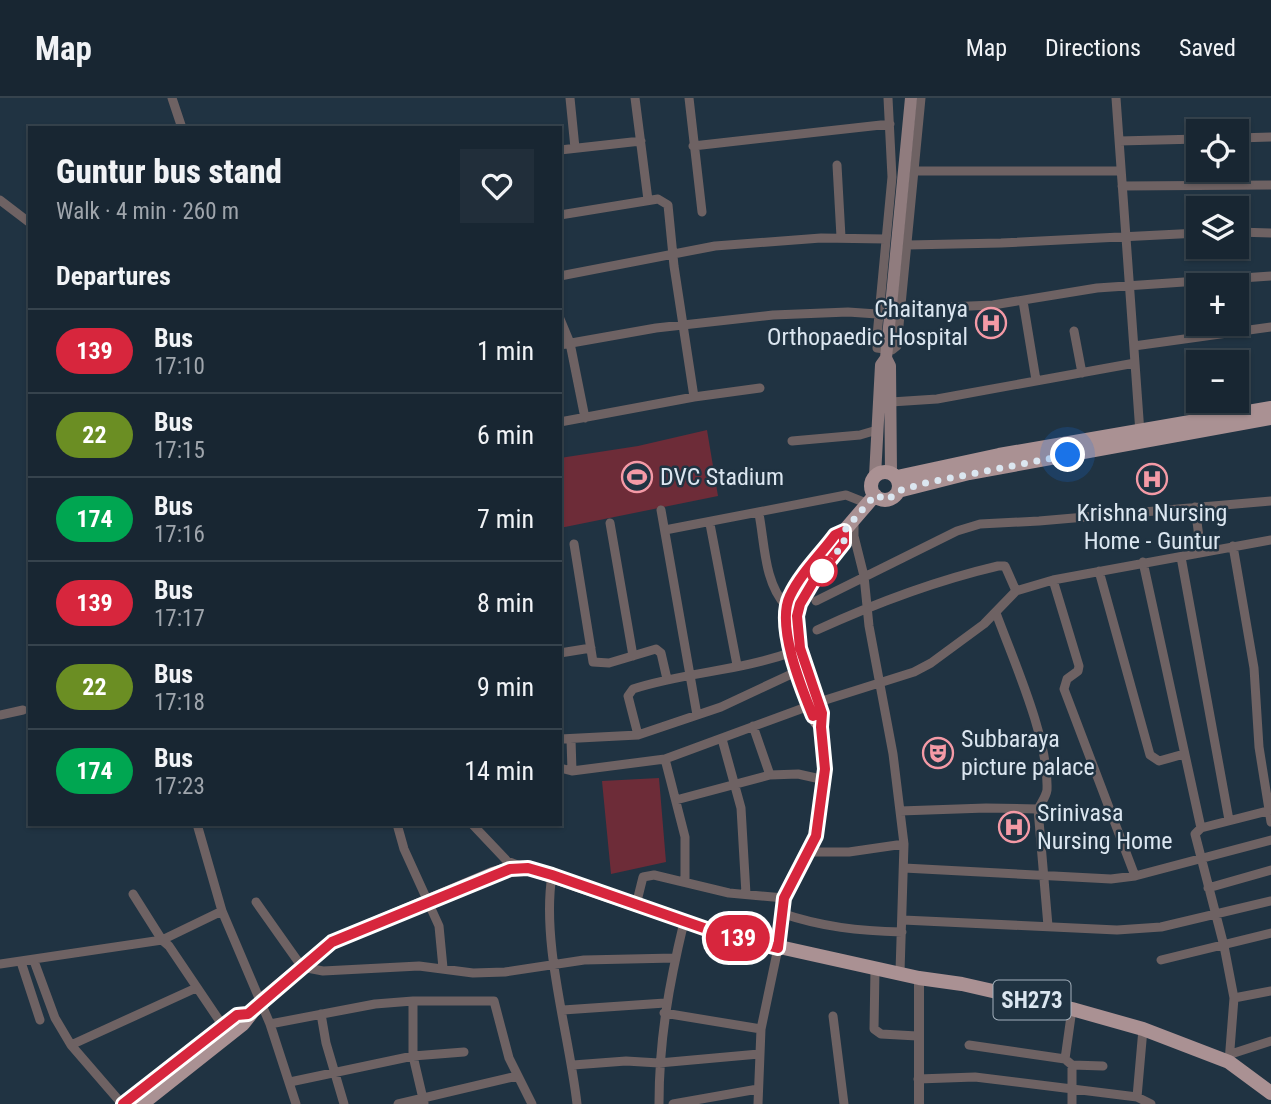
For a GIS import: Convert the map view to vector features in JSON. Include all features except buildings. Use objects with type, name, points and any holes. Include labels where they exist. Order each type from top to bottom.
[{"type":"main road","points":[[814,704],[792,652],[785,620],[786,606],[801,579],[835,535],[844,531],[870,499],[875,476],[881,365],[886,350],[911,98]]},
{"type":"main road","points":[[870,499],[888,500],[895,480],[890,366],[886,350]]},
{"type":"main road","points":[[875,476],[884,471],[895,480],[969,473],[1141,435],[1247,417],[1271,408]]},
{"type":"main road","points":[[1247,417],[1271,418]]},
{"type":"main road","points":[[142,1104],[243,1024],[248,1014],[261,1001],[332,942],[510,869],[528,868],[552,875],[721,934],[778,948],[782,906],[809,852],[821,816],[825,780],[821,727],[800,648],[797,616],[800,604],[813,582],[844,543],[844,531]]},
{"type":"main road","name":"SH273","points":[[778,948],[919,978],[962,984],[1072,1009],[1143,1029],[1230,1058],[1271,1093]]},
{"type":"main road","points":[[123,1104],[237,1015],[248,1014]]},
{"type":"street","points":[[172,98],[181,126]]},
{"type":"street","points":[[570,98],[575,148]]},
{"type":"street","points":[[635,98],[648,200]]},
{"type":"street","points":[[689,98],[702,212]]},
{"type":"street","points":[[888,98],[892,177],[877,314],[877,348],[886,350],[897,346],[921,98]]},
{"type":"street","points":[[1116,98],[1141,435]]},
{"type":"street","points":[[693,146],[890,124]]},
{"type":"street","points":[[1249,138],[1271,137]]},
{"type":"street","points":[[1119,141],[1186,139]]},
{"type":"street","points":[[562,150],[640,141]]},
{"type":"street","points":[[837,165],[841,237]]},
{"type":"street","points":[[915,171],[1121,172]]},
{"type":"street","points":[[1122,186],[1271,185]]},
{"type":"street","points":[[0,200],[28,221]]},
{"type":"street","points":[[562,215],[648,200],[662,200],[668,205],[694,397]]},
{"type":"street","points":[[1249,232],[1271,233]]},
{"type":"street","points":[[908,245],[1186,234]]},
{"type":"street","points":[[562,276],[715,246],[841,237],[886,239]]},
{"type":"street","points":[[901,309],[1023,301],[1097,288],[1271,276]]},
{"type":"street","points":[[1023,301],[1036,380]]},
{"type":"street","points":[[585,418],[565,344],[683,326],[806,313],[877,314]]},
{"type":"street","points":[[1134,346],[1271,327]]},
{"type":"street","points":[[1074,331],[1082,373]]},
{"type":"street","points":[[891,402],[937,399],[1135,363]]},
{"type":"street","points":[[562,422],[694,397],[760,388]]},
{"type":"street","points":[[792,441],[860,435],[877,430]]},
{"type":"street","points":[[665,530],[759,514],[846,495],[870,499]]},
{"type":"street","points":[[816,601],[957,531],[980,524],[1039,522],[1271,501]]},
{"type":"street","points":[[1195,507],[1201,552]]},
{"type":"street","points":[[661,510],[697,715]]},
{"type":"street","points":[[759,514],[771,581],[777,596],[786,606]]},
{"type":"street","points":[[854,516],[853,536],[864,576],[866,607],[881,684],[904,844],[900,972]]},
{"type":"street","points":[[610,523],[633,656]]},
{"type":"street","points":[[710,523],[737,665]]},
{"type":"street","points":[[562,768],[572,771],[665,758],[814,704],[881,684],[931,663],[996,613],[1016,591],[1052,580],[1271,540]]},
{"type":"street","points":[[574,544],[593,662],[597,664],[653,650],[659,651],[667,679]]},
{"type":"street","points":[[1233,546],[1254,668],[1259,747],[1271,822]]},
{"type":"street","points":[[1181,557],[1229,820]]},
{"type":"street","points":[[1143,562],[1201,828]]},
{"type":"street","points":[[817,630],[866,607],[939,580],[1002,565],[1008,570],[1016,591]]},
{"type":"street","points":[[1099,571],[1150,755],[1158,761],[1184,754]]},
{"type":"street","points":[[1052,580],[1079,666],[1067,679],[1064,689],[1135,876]]},
{"type":"street","points":[[996,613],[1041,743],[1047,793],[1038,809],[1046,875],[1048,926]]},
{"type":"street","points":[[562,653],[591,648]]},
{"type":"street","points":[[638,735],[628,693],[633,689],[689,674],[768,661],[792,652]]},
{"type":"street","points":[[562,739],[638,735],[721,707],[798,671]]},
{"type":"street","points":[[0,715],[23,710]]},
{"type":"street","points":[[753,726],[770,775]]},
{"type":"street","points":[[570,739],[572,771]]},
{"type":"street","points":[[722,739],[741,808],[746,894]]},
{"type":"street","points":[[665,758],[685,837],[685,881]]},
{"type":"street","points":[[676,800],[770,775],[798,775],[825,780]]},
{"type":"street","points":[[900,811],[1038,809]]},
{"type":"street","points":[[1270,810],[1201,828],[1195,834],[1224,946],[1234,998],[1230,1058],[1271,1041]]},
{"type":"street","points":[[198,826],[222,911],[270,1024],[296,1104]]},
{"type":"street","points":[[398,826],[404,849],[439,926],[443,968]]},
{"type":"street","points":[[473,826],[507,862],[528,868]]},
{"type":"street","points":[[904,868],[1111,879],[1135,876],[1271,840]]},
{"type":"street","points":[[809,852],[849,852],[904,844]]},
{"type":"street","points":[[1208,888],[1271,870]]},
{"type":"street","points":[[552,875],[549,895],[555,964],[573,1065],[577,1104]]},
{"type":"street","points":[[636,905],[643,877],[653,875],[718,891],[746,894],[782,906],[816,925],[855,931],[902,932]]},
{"type":"street","points":[[133,894],[223,1026]]},
{"type":"street","points":[[903,920],[1117,930],[1161,927],[1271,901]]},
{"type":"street","points":[[256,902],[302,967],[323,971],[419,966],[473,973],[505,972],[555,964],[675,958]]},
{"type":"street","points":[[0,964],[162,940],[222,911]]},
{"type":"street","points":[[659,1104],[659,1063],[665,1008],[684,922]]},
{"type":"street","points":[[1161,960],[1271,933]]},
{"type":"street","points":[[758,1104],[761,1029],[778,948]]},
{"type":"street","points":[[34,961],[55,1018],[71,1045],[123,1104]]},
{"type":"street","points":[[21,962],[40,1020]]},
{"type":"street","points":[[875,969],[874,1029],[881,1034],[917,1036]]},
{"type":"street","points":[[919,978],[919,1104]]},
{"type":"street","points":[[71,1045],[196,988]]},
{"type":"street","points":[[1234,998],[1271,991]]},
{"type":"street","points":[[413,1001],[414,1056],[423,1101]]},
{"type":"street","points":[[270,1024],[375,1004],[494,1001],[509,1058],[532,1104]]},
{"type":"street","points":[[563,1010],[665,1008],[761,1029]]},
{"type":"street","points":[[1072,1009],[1068,1062],[1072,1104]]},
{"type":"street","points":[[321,1014],[344,1104]]},
{"type":"street","points":[[832,1016],[844,1104]]},
{"type":"street","points":[[1137,1097],[1143,1029]]},
{"type":"street","points":[[969,1045],[1103,1066]]},
{"type":"street","points":[[290,1082],[414,1056],[464,1052]]},
{"type":"street","points":[[573,1065],[626,1061],[659,1063],[759,1054]]},
{"type":"street","points":[[398,1104],[423,1101],[517,1076]]},
{"type":"street","points":[[919,1079],[975,1077],[1137,1097],[1152,1104]]},
{"type":"street","points":[[673,1104],[758,1089]]},
{"type":"shaded area","name":"DVC Stadium","points":[[707,430],[718,496],[562,528],[562,458],[638,446]]},
{"type":"shaded area","points":[[659,778],[666,862],[611,874],[602,781]]},
{"type":"bus line","name":"139","points":[[123,1104],[237,1015],[248,1014],[332,942],[510,869],[528,868],[552,875],[721,934],[778,948],[784,898],[816,836],[824,795],[822,713],[800,648],[797,616],[800,604],[813,582],[844,543],[844,531],[835,535],[793,590],[786,606],[785,620],[794,662],[813,716]]},
{"type":"place","name":"Chaitanya Orthopaedic Hospital","points":[[991,323]]},
{"type":"place","name":"DVC Stadium","points":[[637,477]]},
{"type":"place","name":"Krishna Nursing Home - Guntur","points":[[1152,479]]},
{"type":"place","name":"Subbaraya picture palace","points":[[938,753]]},
{"type":"place","name":"Srinivasa Nursing Home","points":[[1014,827]]},
{"type":"route","points":[[822,571],[844,543],[844,531],[854,516],[875,495],[888,500],[898,491],[925,483],[1068,455]]}]
